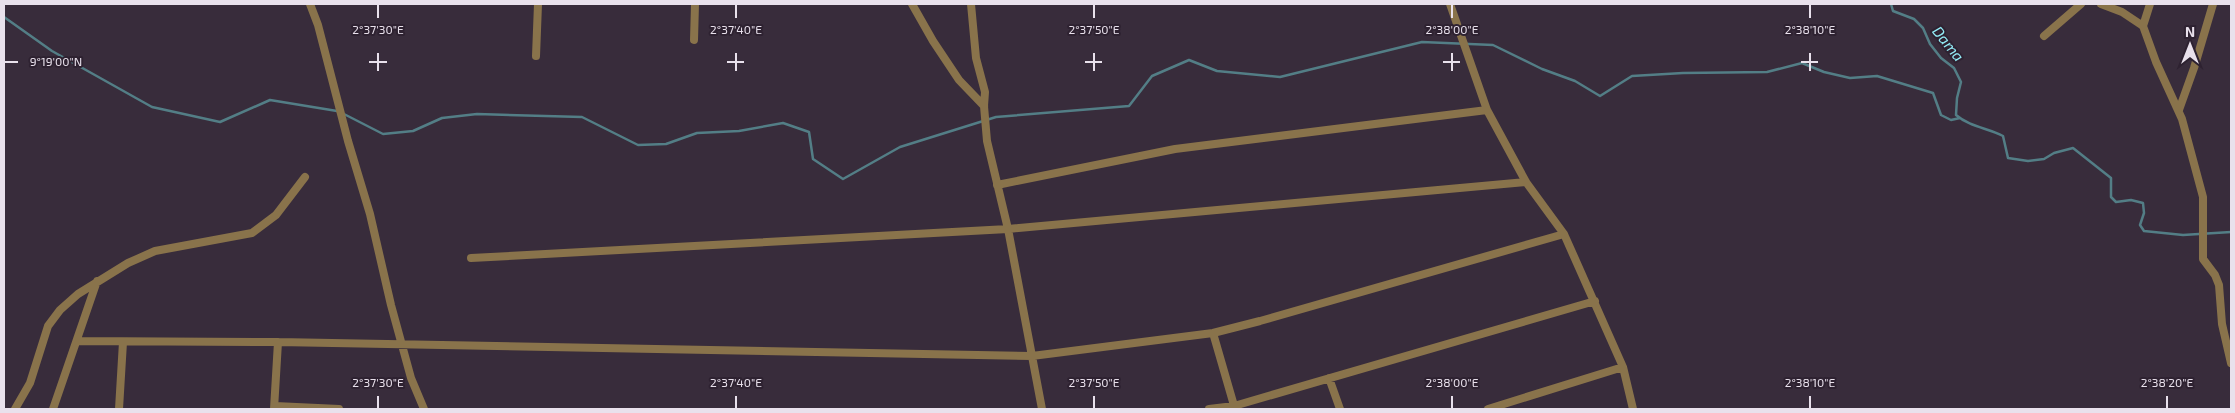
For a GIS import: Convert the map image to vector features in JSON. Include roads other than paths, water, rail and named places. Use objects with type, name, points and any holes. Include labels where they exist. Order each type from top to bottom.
[{"type":"street","points":[[310,4],[318,25],[348,140],[370,214],[391,305],[411,378],[424,409]]},
{"type":"street","points":[[536,56],[538,4]]},
{"type":"street","points":[[694,40],[695,4]]},
{"type":"street","points":[[912,4],[932,41],[959,80],[984,106]]},
{"type":"street","points":[[971,4],[976,58],[985,92],[984,106],[987,142],[1008,229],[1042,409]]},
{"type":"street","points":[[1450,4],[1487,110],[1526,182],[1564,234],[1623,367],[1633,409]]},
{"type":"street","points":[[2044,36],[2082,4]]},
{"type":"street","points":[[2101,4],[2122,12],[2142,26],[2156,62],[2179,110],[2202,198],[2203,259],[2215,275],[2219,285],[2222,324],[2231,363]]},
{"type":"street","points":[[2142,26],[2150,4]]},
{"type":"street","points":[[2179,110],[2213,4]]},
{"type":"street","points":[[998,185],[1175,149],[1487,110]]},
{"type":"street","points":[[15,409],[30,383],[48,326],[60,310],[98,281],[128,263],[155,251],[252,233],[276,215],[305,177]]},
{"type":"street","points":[[471,258],[1008,229],[1526,182]]},
{"type":"street","points":[[77,341],[278,342],[1032,356],[1213,333],[1564,234]]},
{"type":"street","points":[[53,409],[98,281]]},
{"type":"street","points":[[1209,409],[1235,408],[1329,378],[1595,301]]},
{"type":"street","points":[[1213,333],[1235,408]]},
{"type":"street","points":[[119,409],[123,342]]},
{"type":"street","points":[[278,342],[274,407],[339,409]]},
{"type":"street","points":[[1488,409],[1623,367]]},
{"type":"street","points":[[1329,378],[1340,409]]},
{"type":"waterway","name":"Dama","points":[[1891,4],[1893,11],[1914,19],[1923,28],[1930,44],[1941,58],[1954,68],[1961,82],[1957,98],[1956,115],[1973,125],[2003,136],[2008,158],[2028,161],[2044,159],[2054,153],[2073,148],[2111,178],[2111,197],[2116,202],[2131,200],[2143,203],[2144,213],[2140,225],[2144,231],[2183,235],[2231,232]]},
{"type":"waterway","points":[[4,17],[52,51],[152,107],[220,122],[270,100],[337,111]]},
{"type":"waterway","points":[[342,113],[383,134],[413,131],[442,118],[477,114],[582,117],[638,145],[666,144],[697,133],[739,131],[783,123],[809,132],[813,159],[843,179],[900,147],[996,117],[1129,106],[1152,76],[1189,60],[1217,71],[1280,77],[1422,42],[1493,45],[1542,69],[1575,81],[1600,96],[1632,76],[1767,72],[1802,63],[1824,72],[1850,78],[1877,76],[1933,93],[1941,115],[1951,120],[1960,118]]}]
